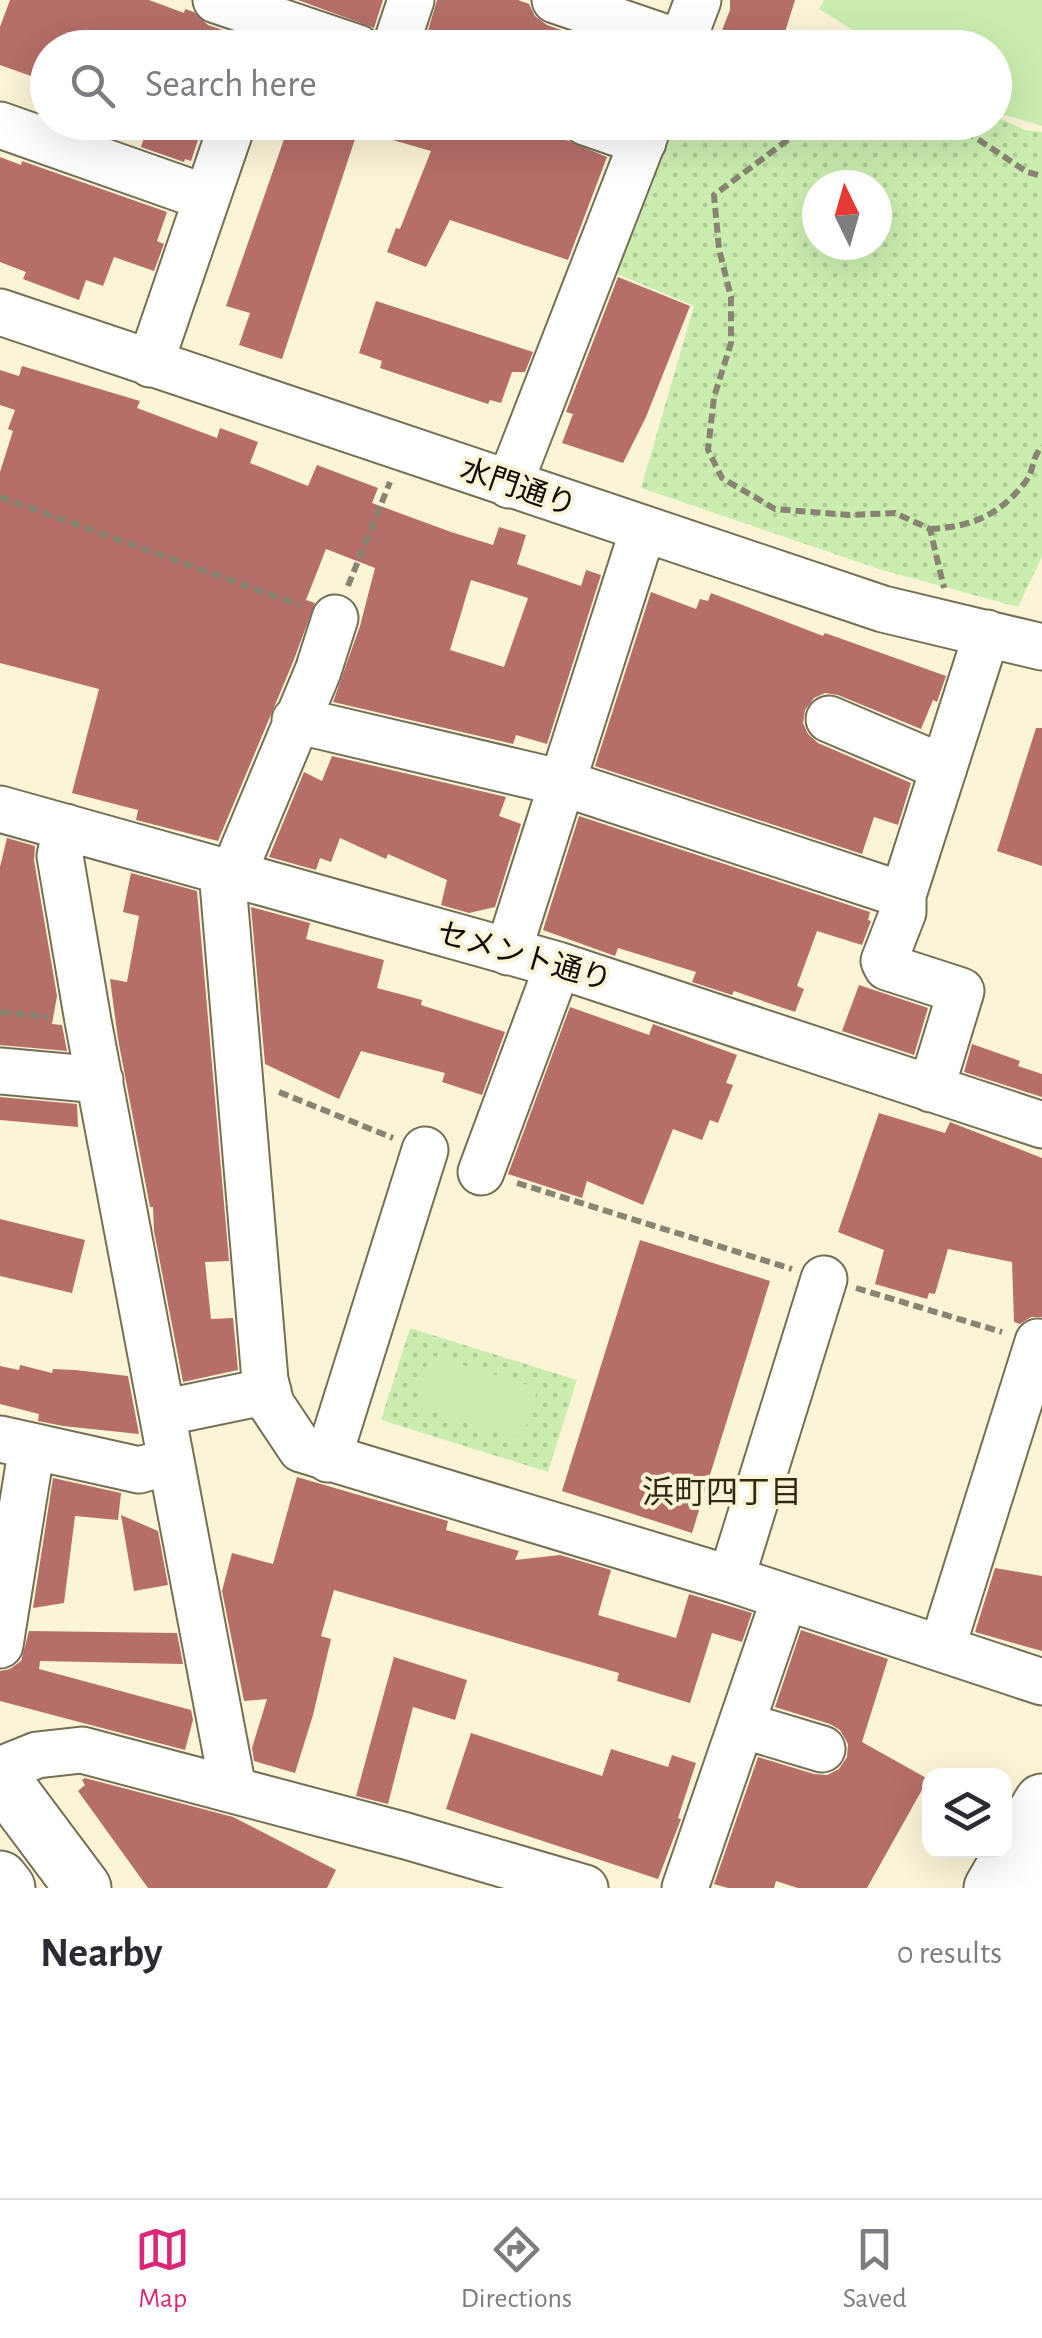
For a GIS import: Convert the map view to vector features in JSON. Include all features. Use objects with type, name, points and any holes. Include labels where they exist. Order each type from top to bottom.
[{"type":"main road","points":[[0,1774],[83,1888]]},
{"type":"main road","points":[[992,1888],[1042,1802]]},
{"type":"main road","points":[[1032,1888],[1042,1870]]},
{"type":"main road","points":[[0,1879],[6,1888]]},
{"type":"street","points":[[216,0],[296,30]]},
{"type":"street","points":[[401,30],[411,0]]},
{"type":"street","points":[[555,0],[638,30]]},
{"type":"street","points":[[686,30],[698,0]]},
{"type":"street","points":[[4,112],[30,123]]},
{"type":"street","points":[[70,140],[207,198]]},
{"type":"street","points":[[150,364],[227,140]]},
{"type":"street","points":[[508,485],[643,140]]},
{"type":"street","name":"水門通り","points":[[0,312],[883,609],[1042,647]]},
{"type":"street","points":[[508,952],[643,530]]},
{"type":"street","points":[[335,618],[318,670],[227,872],[239,1076],[271,1404],[301,1449],[328,1459],[731,1579],[1042,1682]]},
{"type":"street","points":[[931,1089],[961,991],[887,967],[884,961],[903,912],[902,895],[988,632]]},
{"type":"street","points":[[829,719],[944,768]]},
{"type":"street","points":[[296,720],[562,782],[902,895]]},
{"type":"street","name":"セメント通り","points":[[0,809],[558,965],[1042,1125]]},
{"type":"street","points":[[66,826],[60,856],[88,1021],[234,1790]]},
{"type":"street","points":[[481,1172],[558,965]]},
{"type":"street","points":[[0,1072],[100,1080]]},
{"type":"street","points":[[328,1459],[425,1150]]},
{"type":"street","points":[[731,1579],[824,1278]]},
{"type":"street","points":[[942,1648],[1038,1342]]},
{"type":"street","points":[[162,1414],[268,1391]]},
{"type":"street","points":[[0,1645],[16,1443],[139,1470],[172,1461]]},
{"type":"street","points":[[685,1888],[784,1597]]},
{"type":"street","points":[[742,1725],[822,1749]]},
{"type":"street","points":[[0,1774],[37,1754],[82,1750],[585,1888]]},
{"type":"path","points":[[787,140],[714,195],[719,250],[732,296],[731,343],[714,397],[708,450],[722,478],[775,509],[848,515],[895,513],[930,529],[961,528],[989,516],[1029,478],[1033,457],[1042,446]]},
{"type":"path","points":[[979,140],[1027,172],[1042,176]]},
{"type":"path","points":[[0,496],[335,618],[404,450]]},
{"type":"path","points":[[930,529],[945,594]]},
{"type":"path","points":[[0,1012],[88,1021]]},
{"type":"path","points":[[239,1076],[425,1150]]},
{"type":"path","points":[[481,1172],[1038,1342]]},
{"type":"green space","points":[[824,0],[1042,0],[1042,126],[1012,117],[1012,30],[853,30],[819,9]]},
{"type":"green space","points":[[1012,124],[1042,132],[1042,557],[1018,607],[882,570],[641,488],[694,306],[612,272],[662,140],[1012,140]]},
{"type":"green space","points":[[410,1328],[577,1380],[548,1472],[381,1420]]},
{"type":"green space","points":[[430,1355],[538,1388],[522,1439],[414,1406]]},
{"type":"building","points":[[10,0],[149,0],[184,13],[185,9],[194,12],[208,25],[223,30],[30,30],[30,76],[0,65],[0,27]]},
{"type":"building","points":[[298,0],[383,0],[374,28]]},
{"type":"building","points":[[437,0],[518,0],[529,4],[535,16],[547,25],[561,30],[428,30]]},
{"type":"building","points":[[730,0],[795,0],[786,30],[722,30]]},
{"type":"building","points":[[143,140],[198,140],[191,161],[184,162],[141,147]]},
{"type":"building","points":[[284,140],[355,140],[282,359],[239,345],[250,313],[226,306]]},
{"type":"building","points":[[393,140],[566,140],[607,157],[568,260],[450,220],[426,267],[387,252],[431,151]]},
{"type":"building","points":[[0,157],[21,165],[22,161],[167,212],[157,241],[164,244],[154,271],[114,257],[103,286],[86,280],[79,300],[23,279],[26,272],[0,262]]},
{"type":"building","points":[[618,277],[690,306],[646,417],[623,463],[562,443],[573,414],[566,412]]},
{"type":"building","points":[[376,301],[533,352],[525,372],[512,372],[501,403],[490,400],[488,404],[380,368],[382,361],[359,353]]},
{"type":"building","points":[[22,366],[140,401],[137,408],[217,438],[220,428],[258,442],[250,463],[308,486],[317,465],[378,488],[372,503],[451,532],[493,545],[499,527],[526,535],[517,564],[581,586],[586,570],[601,575],[547,744],[516,735],[513,744],[333,702],[360,626],[375,568],[326,549],[306,600],[315,603],[218,841],[136,820],[138,810],[72,793],[99,689],[0,663],[0,472],[15,410],[0,405],[0,370],[19,376]],"holes":[[[471,580],[528,598],[504,667],[450,650]]]},
{"type":"building","points":[[651,592],[696,609],[700,599],[708,601],[711,593],[823,636],[825,633],[946,676],[921,729],[838,695],[825,693],[814,698],[805,710],[803,723],[818,743],[911,783],[898,825],[874,817],[862,854],[595,766]]},
{"type":"building","points":[[1036,728],[1042,728],[1042,866],[997,851]]},
{"type":"building","points":[[332,756],[506,797],[499,816],[521,824],[495,907],[469,913],[441,905],[447,880],[340,838],[331,862],[320,858],[316,870],[269,857],[304,772],[322,781]]},
{"type":"building","points":[[579,816],[870,912],[871,921],[862,945],[817,931],[797,986],[804,989],[795,1012],[734,991],[732,995],[692,982],[696,972],[618,948],[615,956],[543,930]]},
{"type":"building","points":[[7,838],[35,846],[34,860],[57,996],[52,1024],[62,1025],[67,1051],[0,1045],[0,867]]},
{"type":"building","points":[[131,873],[197,891],[229,1261],[205,1262],[211,1319],[233,1318],[238,1370],[183,1382],[110,979],[127,982],[139,916],[123,912]]},
{"type":"building","points":[[251,907],[310,923],[306,939],[384,960],[377,988],[422,1000],[421,1005],[505,1032],[482,1095],[442,1082],[445,1073],[361,1051],[339,1099],[265,1064]]},
{"type":"building","points":[[859,985],[928,1008],[914,1055],[842,1031]]},
{"type":"building","points":[[570,1007],[649,1035],[653,1024],[737,1055],[726,1083],[733,1085],[718,1123],[710,1120],[702,1140],[673,1129],[643,1205],[587,1181],[582,1198],[508,1174]]},
{"type":"building","points":[[972,1044],[1020,1061],[1018,1066],[1042,1074],[1042,1097],[964,1072]]},
{"type":"building","points":[[0,1097],[77,1104],[78,1127],[0,1120]]},
{"type":"building","points":[[879,1113],[945,1133],[950,1122],[1042,1158],[1042,1317],[1031,1317],[1020,1324],[1014,1322],[1012,1262],[948,1249],[935,1294],[929,1293],[927,1299],[875,1284],[884,1250],[838,1232]]},
{"type":"building","points":[[0,1219],[85,1240],[72,1293],[0,1276]]},
{"type":"building","points":[[640,1240],[770,1281],[692,1533],[562,1491]]},
{"type":"building","points":[[20,1365],[52,1373],[53,1369],[128,1376],[139,1434],[38,1421],[39,1414],[0,1404],[0,1366],[19,1370]]},
{"type":"building","points":[[297,1477],[448,1521],[446,1530],[519,1551],[515,1560],[560,1555],[611,1570],[598,1615],[676,1638],[689,1594],[752,1613],[742,1642],[712,1633],[690,1703],[617,1681],[619,1673],[334,1590],[321,1636],[331,1639],[295,1773],[254,1761],[252,1748],[267,1699],[244,1701],[222,1591],[232,1553],[273,1564]]},
{"type":"building","points":[[53,1478],[121,1493],[118,1520],[75,1516],[64,1603],[33,1608]]},
{"type":"building","points":[[121,1515],[158,1531],[168,1585],[134,1591]]},
{"type":"building","points":[[995,1568],[1042,1576],[1042,1651],[975,1632]]},
{"type":"building","points":[[801,1630],[888,1659],[862,1742],[922,1776],[922,1790],[867,1888],[798,1888],[776,1881],[774,1888],[728,1888],[714,1884],[758,1757],[827,1775],[839,1769],[847,1757],[848,1744],[840,1730],[775,1707]]},
{"type":"building","points":[[29,1631],[177,1633],[183,1664],[40,1661],[39,1669],[191,1710],[193,1720],[185,1750],[0,1701],[0,1671],[21,1661]]},
{"type":"building","points":[[394,1657],[467,1680],[455,1720],[413,1707],[388,1804],[356,1796]]},
{"type":"building","points":[[471,1733],[602,1776],[611,1749],[668,1767],[672,1755],[696,1763],[678,1818],[681,1819],[658,1879],[446,1809]]},
{"type":"building","points":[[85,1778],[233,1817],[336,1870],[327,1888],[148,1888],[78,1791],[85,1785]]},
{"type":"district","name":"浜町四丁目","points":[[722,1493]]}]
